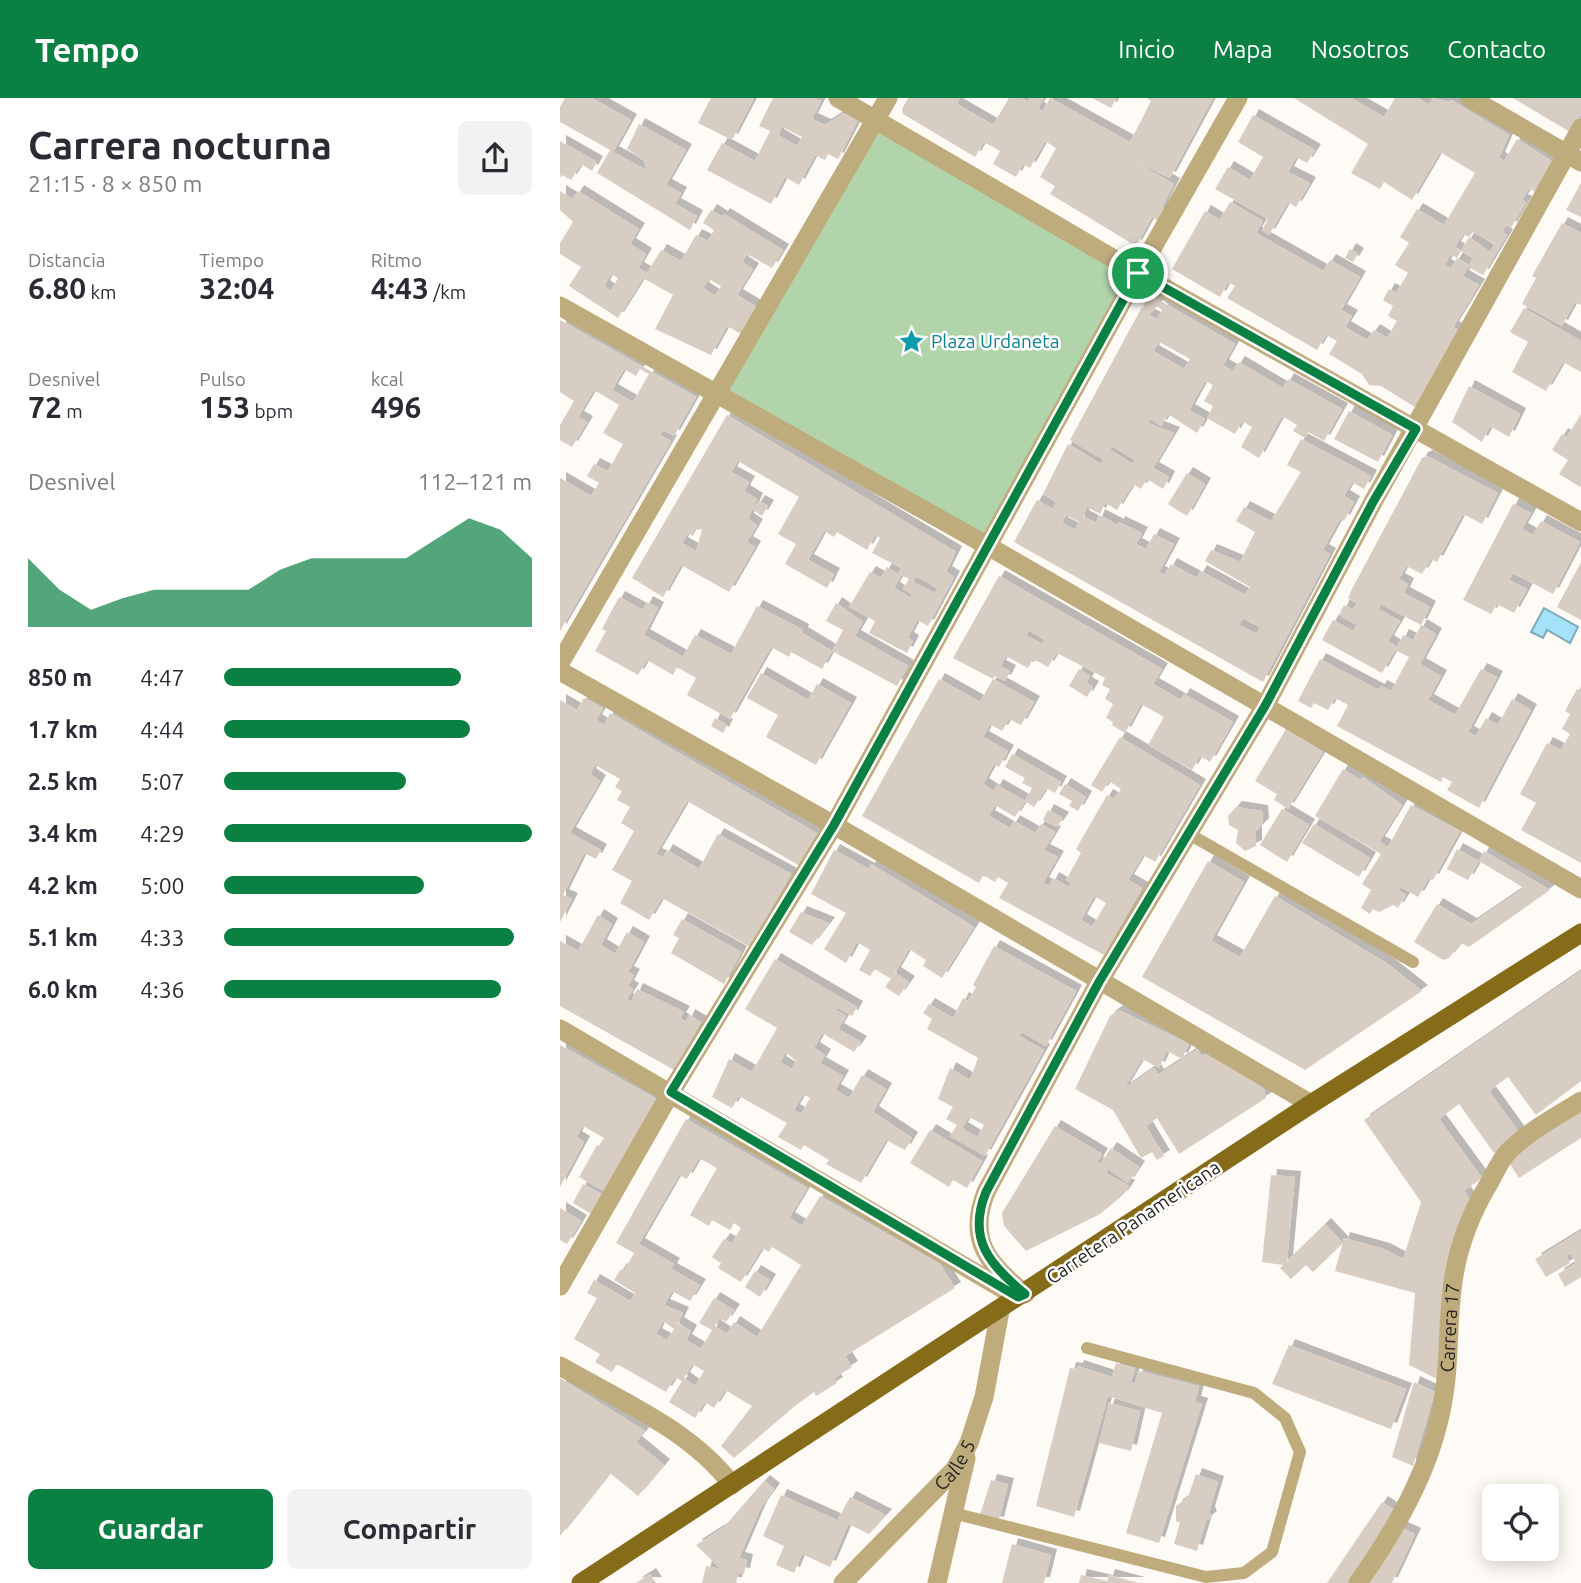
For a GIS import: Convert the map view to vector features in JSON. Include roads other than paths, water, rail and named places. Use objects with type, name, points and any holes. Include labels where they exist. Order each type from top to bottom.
[{"type":"main road","name":"Carretera Panamericana","points":[[581,1583],[1000,1311],[1311,1104],[1581,933]]},
{"type":"street","points":[[838,98],[1138,273],[1581,522]]},
{"type":"street","points":[[560,663],[714,393],[888,98]]},
{"type":"street","points":[[560,1286],[671,1092],[834,825],[1138,273],[1238,98]]},
{"type":"street","points":[[1470,98],[1574,158]]},
{"type":"street","points":[[1021,1296],[984,1250],[977,1232],[977,1214],[1099,982],[1265,706],[1373,502],[1574,158],[1581,128]]},
{"type":"street","points":[[560,306],[989,546],[1581,889]]},
{"type":"street","points":[[560,671],[834,825],[1311,1104]]},
{"type":"street","points":[[560,1029],[1021,1296]]},
{"type":"street","name":"Carrera 17","points":[[1358,1583],[1403,1512],[1419,1478],[1441,1414],[1450,1352],[1452,1287],[1465,1229],[1476,1205],[1506,1154],[1530,1133],[1581,1101]]},
{"type":"street","name":"Calle 5","points":[[843,1583],[955,1469],[969,1443],[984,1397],[1000,1311]]},
{"type":"street","points":[[560,1366],[690,1442],[718,1465],[732,1485]]},
{"type":"street","points":[[937,1583],[969,1443]]},
{"type":"lane","points":[[1189,834],[1413,962]]},
{"type":"lane","points":[[953,1513],[1206,1577],[1244,1573],[1272,1552],[1300,1452],[1285,1418],[1254,1393],[1087,1348]]},
{"type":"water","points":[[1544,608],[1578,627],[1570,643],[1547,630],[1543,638],[1531,632]]},
{"type":"place","name":"Plaza Urdaneta","points":[[911,341]]}]
